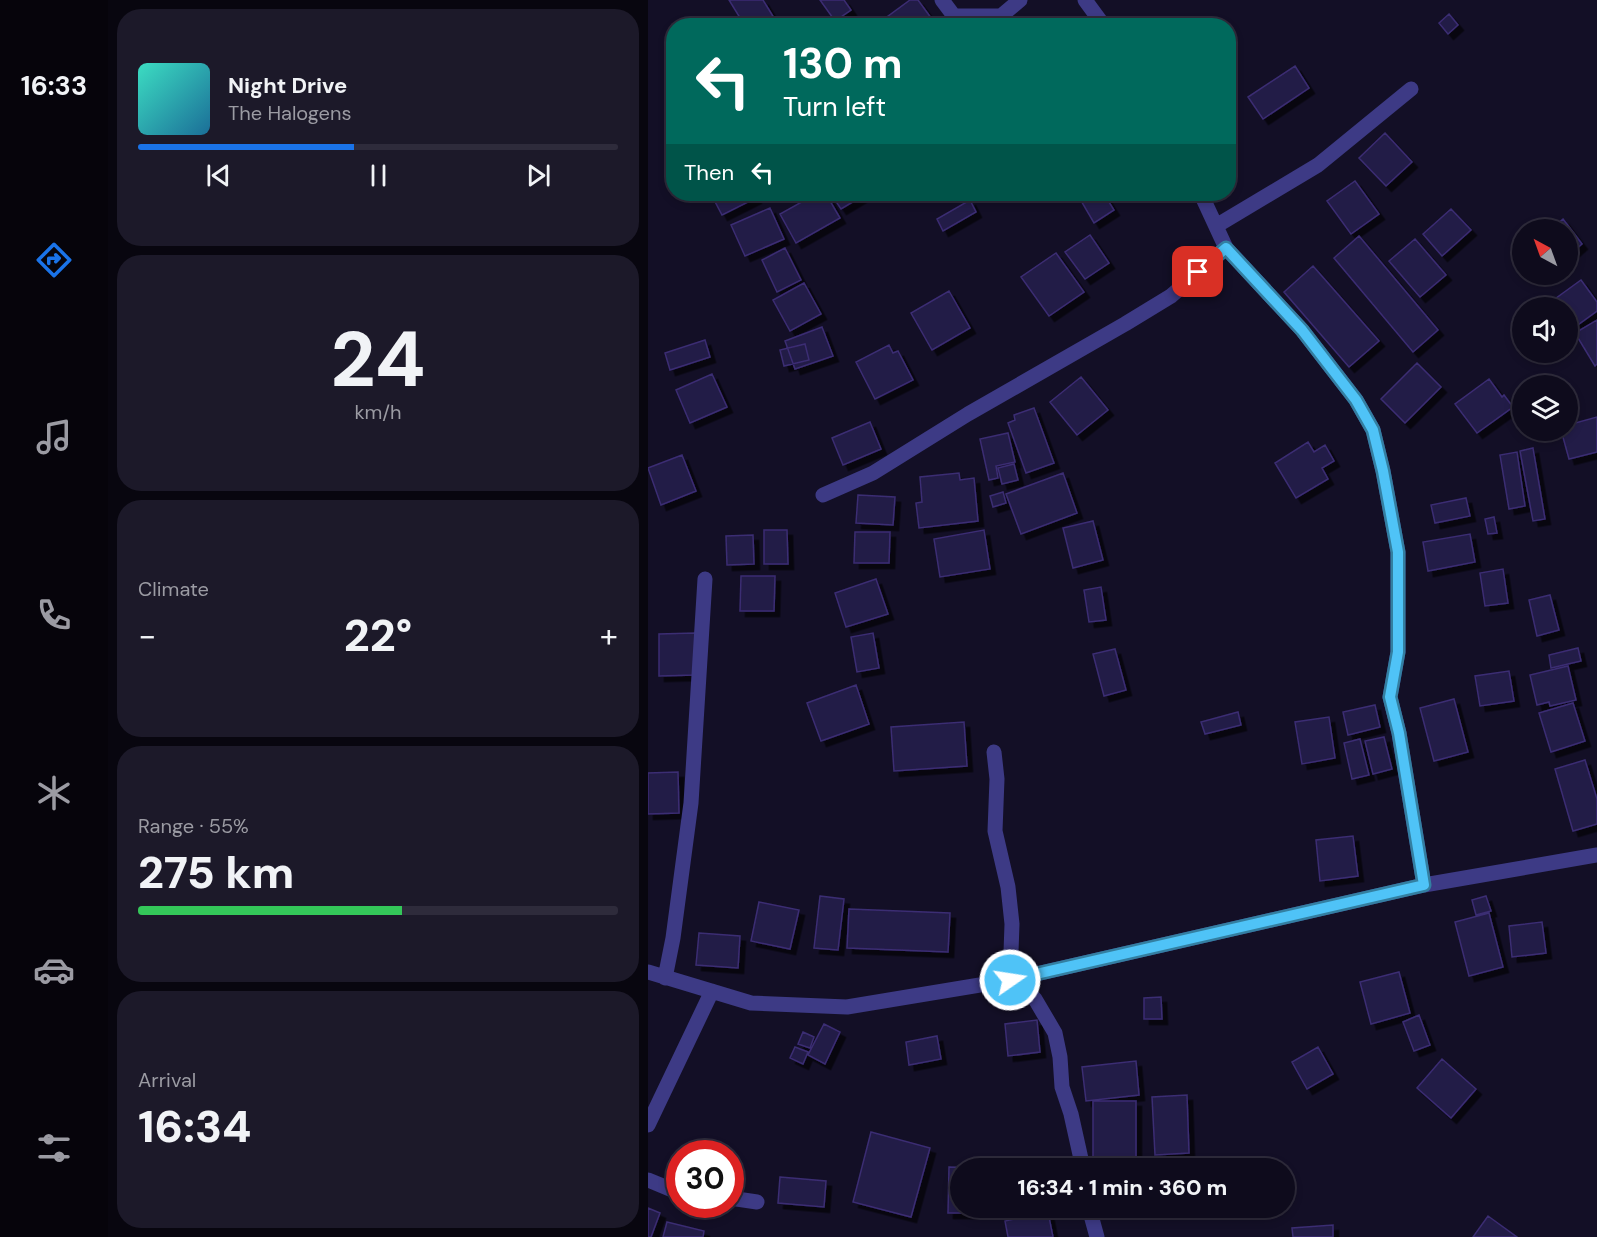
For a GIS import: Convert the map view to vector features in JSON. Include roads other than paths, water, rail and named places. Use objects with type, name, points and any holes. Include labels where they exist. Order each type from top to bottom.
[{"type":"street","points":[[942,0],[954,16],[1001,16],[1020,0]]},
{"type":"street","points":[[1085,0],[1098,18]]},
{"type":"street","points":[[1216,226],[1318,165],[1411,89]]},
{"type":"street","points":[[1204,201],[1226,248],[1302,330],[1356,400],[1373,430],[1398,552],[1398,652],[1390,697],[1399,733],[1424,885]]},
{"type":"street","points":[[823,495],[873,473],[968,414],[1125,324],[1170,296],[1226,248]]},
{"type":"street","points":[[665,978],[673,938],[691,803],[705,579]]},
{"type":"street","points":[[994,752],[997,779],[995,831],[1008,887],[1012,924],[1010,980]]},
{"type":"street","points":[[648,972],[751,1003],[847,1007],[1010,980],[1424,885],[1597,855]]},
{"type":"street","points":[[1010,980],[1023,986],[1035,999],[1055,1033],[1060,1057],[1062,1087],[1081,1158]]},
{"type":"street","points":[[648,1125],[712,991]]},
{"type":"street","points":[[648,1180],[666,1187]]},
{"type":"street","points":[[744,1200],[757,1202]]},
{"type":"street","points":[[1092,1218],[1097,1237]]}]
